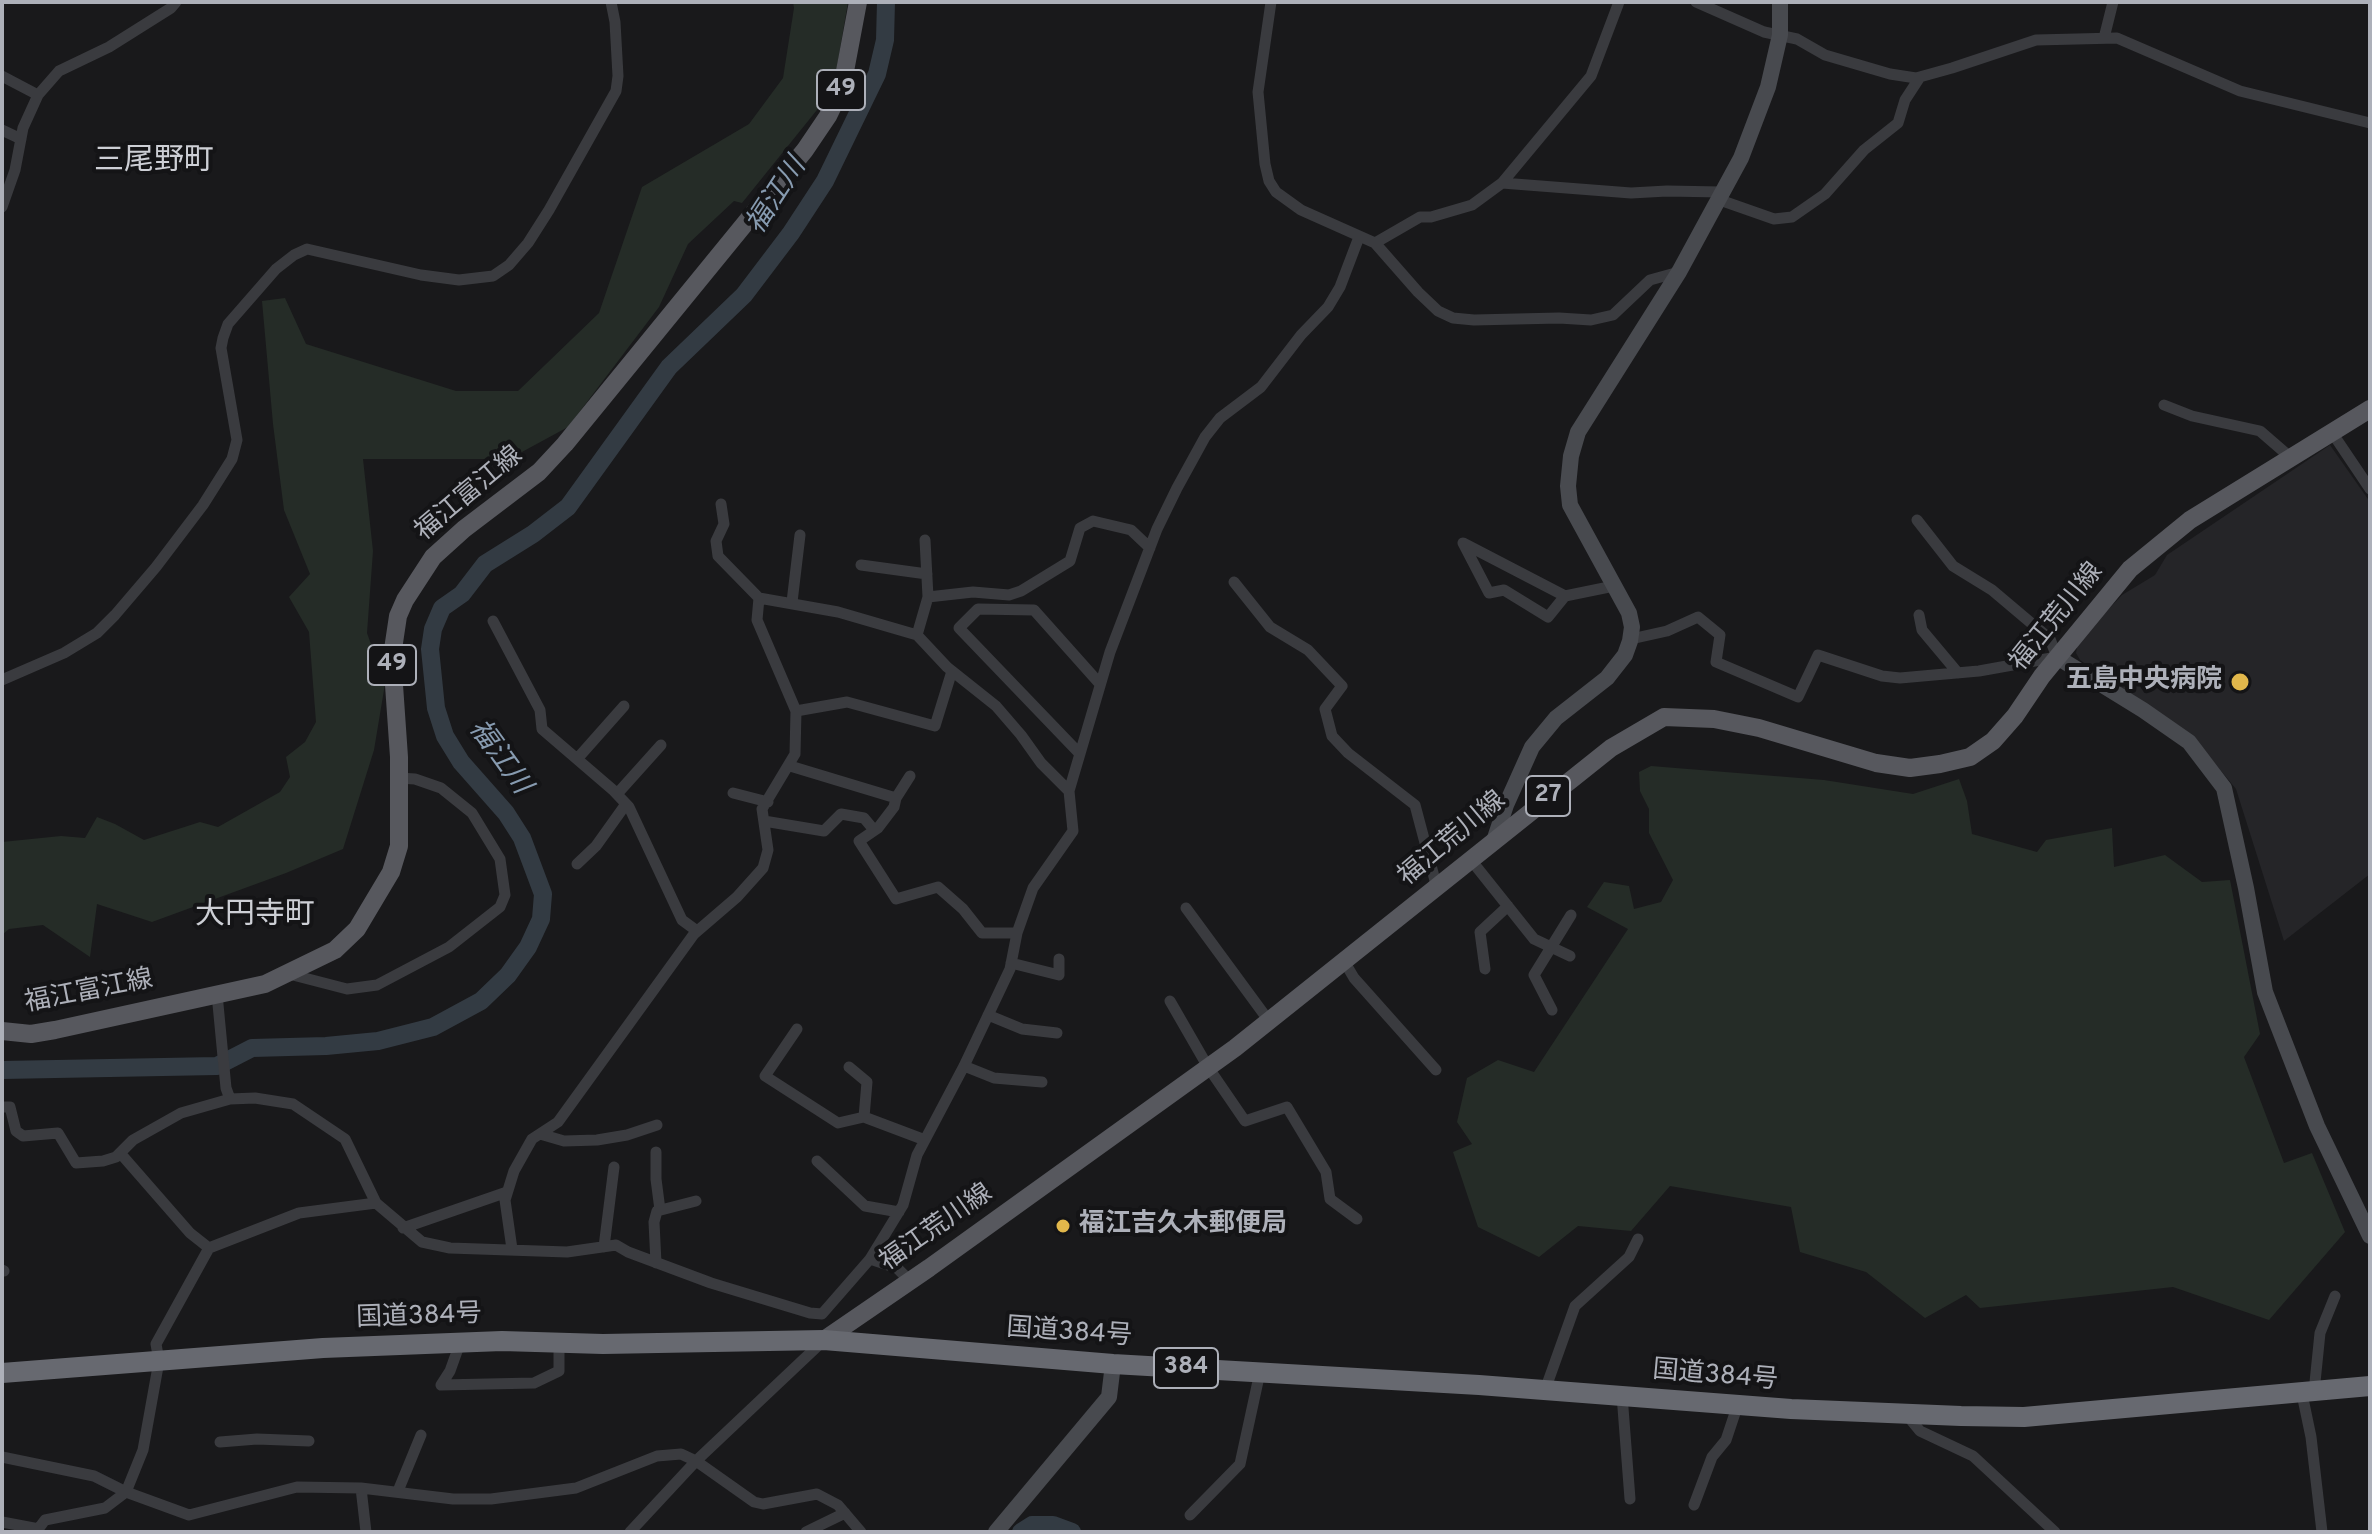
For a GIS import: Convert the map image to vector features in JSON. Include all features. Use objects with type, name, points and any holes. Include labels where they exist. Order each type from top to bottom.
[{"type":"highway","name":"国道384号","points":[[2,1373],[321,1348],[460,1343],[824,1340],[1113,1364],[1905,1414],[2024,1417],[2370,1386]]},
{"type":"main road","name":"福江富江線","points":[[2,1031],[31,1034],[55,1030],[265,984],[335,950],[357,929],[382,890],[399,846],[399,778],[392,656],[398,616],[413,585],[422,570],[446,545],[553,459],[805,150],[828,116],[842,87],[858,2]]},
{"type":"main road","name":"福江荒川線","points":[[824,1340],[1208,1067],[1611,748],[1664,717],[1714,719],[1759,728],[1876,763],[1910,768],[1970,757],[1993,741],[2015,716],[2057,657],[2130,569],[2190,520],[2370,409]]},
{"type":"street","points":[[2,207],[21,139],[38,95],[59,71],[109,47],[176,2]]},
{"type":"street","points":[[2,680],[64,653],[97,633],[156,567],[203,505],[232,459],[237,440],[221,348],[223,338],[228,324],[276,269],[307,249],[421,275],[459,280],[493,276],[509,265],[528,243],[549,210],[616,91],[616,36],[611,2]]},
{"type":"street","points":[[1271,2],[1258,92],[1269,181],[1288,202],[1375,243],[1438,311],[1453,318],[1474,320],[1591,320],[1613,315],[1650,280],[1679,272]]},
{"type":"street","points":[[1375,243],[1420,217],[1431,217],[1472,205],[1502,183],[1591,76],[1619,2]]},
{"type":"street","points":[[1696,2],[1764,32],[1797,39],[1825,55],[1890,74],[1920,77],[2036,40],[2117,38],[2240,91],[2370,123]]},
{"type":"street","points":[[1494,841],[1532,747],[1556,718],[1607,678],[1625,655],[1631,639],[1629,613],[1570,505],[1568,478],[1571,456],[1578,432],[1679,272],[1741,158],[1768,87],[1780,35],[1780,2]]},
{"type":"street","points":[[2104,38],[2113,2]]},
{"type":"street","points":[[2,76],[38,95]]},
{"type":"street","points":[[1502,183],[1719,196],[1774,219],[1792,217],[1825,194],[1864,150],[1898,123],[1905,100],[1920,77]]},
{"type":"street","points":[[2,130],[21,139]]},
{"type":"street","points":[[2,1107],[10,1107],[16,1131],[23,1136],[58,1133],[76,1163],[103,1161],[121,1154],[133,1140],[181,1113],[228,1094],[293,1104],[345,1139],[376,1203],[422,1242],[450,1248],[567,1252],[616,1245],[725,1288],[822,1314],[870,1259],[899,1212],[917,1155],[964,1066],[1011,963],[1017,933],[1033,888],[1073,831],[1069,791],[1100,684],[1150,548],[1177,488],[1205,437],[1228,409],[1261,387],[1301,335],[1328,307],[1344,279],[1359,237]]},
{"type":"street","points":[[2164,405],[2192,416],[2260,431],[2290,457]]},
{"type":"street","points":[[2331,431],[2370,489]]},
{"type":"street","points":[[721,504],[724,524],[716,541],[718,556],[759,598],[838,612],[917,635],[952,671],[996,706],[1041,763],[1069,791]]},
{"type":"street","points":[[1917,520],[1953,566],[1992,590],[2050,639],[2057,657],[2189,742],[2224,788],[2265,992],[2317,1126],[2365,1217],[2370,1236]]},
{"type":"street","points":[[928,597],[973,592],[1009,595],[1021,591],[1070,561],[1080,528],[1093,521],[1131,530],[1150,548]]},
{"type":"street","points":[[792,602],[800,535]]},
{"type":"street","points":[[917,635],[928,597],[925,540]]},
{"type":"street","points":[[1565,596],[1548,617],[1504,590],[1489,593],[1463,543],[1565,596],[1614,586]]},
{"type":"street","points":[[861,565],[927,574]]},
{"type":"street","points":[[1234,582],[1270,627],[1308,650],[1342,686],[1325,709],[1332,736],[1348,753],[1415,805],[1437,888]]},
{"type":"street","points":[[512,1249],[505,1200],[514,1171],[532,1139],[558,1122],[697,931],[737,897],[763,868],[768,850],[762,809],[795,754],[796,711],[757,620],[759,598]]},
{"type":"street","points":[[1080,754],[959,628],[978,609],[1034,610],[1100,684]]},
{"type":"street","points":[[1919,615],[1922,630],[1958,673]]},
{"type":"street","points":[[1631,639],[1667,631],[1698,617],[1720,635],[1716,662],[1798,697],[1818,655],[1882,676],[1900,678],[1958,673],[2057,657]]},
{"type":"street","points":[[493,621],[540,710],[542,729],[622,799],[682,920],[697,931]]},
{"type":"street","points":[[796,711],[847,702],[935,726],[952,671]]},
{"type":"street","points":[[577,759],[624,706]]},
{"type":"street","points":[[577,864],[596,846],[622,799],[661,745]]},
{"type":"street","points":[[790,766],[896,798]]},
{"type":"street","points":[[910,776],[894,807],[874,830],[859,841],[896,899],[938,887],[963,909],[982,933],[1017,933]]},
{"type":"street","points":[[289,974],[347,989],[377,985],[449,947],[500,907],[505,895],[500,859],[472,813],[441,788],[415,779],[399,778]]},
{"type":"street","points":[[733,793],[768,802]]},
{"type":"street","points":[[764,821],[824,831],[841,814],[864,818],[874,830]]},
{"type":"street","points":[[1471,860],[1534,939],[1570,956]]},
{"type":"street","points":[[1485,969],[1480,932],[1508,906]]},
{"type":"street","points":[[1186,908],[1269,1021]]},
{"type":"street","points":[[1552,1010],[1534,975],[1571,915]]},
{"type":"street","points":[[1011,963],[1059,975],[1059,959]]},
{"type":"street","points":[[1344,961],[1354,978],[1436,1070]]},
{"type":"street","points":[[217,994],[228,1094]]},
{"type":"street","points":[[1170,1001],[1208,1067],[1245,1121],[1287,1107],[1326,1172],[1330,1199],[1357,1219]]},
{"type":"street","points":[[988,1015],[1022,1029],[1057,1033]]},
{"type":"street","points":[[797,1029],[765,1076],[838,1123],[864,1117],[925,1140]]},
{"type":"street","points":[[964,1066],[994,1078],[1042,1082]]},
{"type":"street","points":[[849,1067],[867,1082],[864,1117]]},
{"type":"street","points":[[540,1134],[564,1141],[597,1140],[627,1135],[657,1125]]},
{"type":"street","points":[[656,1152],[660,1210]]},
{"type":"street","points":[[121,1154],[190,1233],[209,1248]]},
{"type":"street","points":[[817,1161],[865,1206],[899,1212]]},
{"type":"street","points":[[604,1247],[614,1167]]},
{"type":"street","points":[[403,1228],[507,1192]]},
{"type":"street","points":[[656,1263],[654,1222],[657,1211],[696,1201]]},
{"type":"street","points":[[2,1522],[38,1530],[45,1520],[105,1508],[126,1492],[143,1450],[159,1361],[156,1344],[209,1248],[299,1213],[376,1203]]},
{"type":"street","points":[[1545,1390],[1575,1306],[1629,1257],[1638,1239]]},
{"type":"street","points":[[870,1259],[897,1268],[910,1281]]},
{"type":"street","points":[[2322,1532],[2308,1393],[2320,1333],[2335,1296]]},
{"type":"street","points":[[630,1532],[696,1461],[824,1340]]},
{"type":"street","points":[[460,1343],[450,1371],[441,1385],[534,1383],[559,1371],[559,1343]]},
{"type":"street","points":[[997,1531],[1109,1397],[1113,1364]]},
{"type":"street","points":[[1190,1515],[1240,1464],[1260,1372]]},
{"type":"street","points":[[1622,1395],[1630,1499]]},
{"type":"street","points":[[1694,1505],[1712,1457],[1726,1440],[1738,1404]]},
{"type":"street","points":[[1905,1414],[1920,1431],[1973,1456],[2055,1532]]},
{"type":"street","points":[[398,1491],[421,1435]]},
{"type":"street","points":[[220,1442],[257,1439],[309,1441]]},
{"type":"street","points":[[2,1457],[94,1476],[126,1492],[189,1515],[297,1487],[361,1488],[453,1499],[491,1499],[576,1488],[657,1456],[681,1454],[754,1502],[763,1504],[817,1494],[838,1505],[861,1532]]},
{"type":"street","points":[[361,1488],[366,1532]]},
{"type":"street","points":[[806,1532],[845,1513]]},
{"type":"shaded area","points":[[793,2],[848,2],[833,90],[742,203],[734,201],[688,244],[659,307],[568,427],[509,459],[363,459],[373,551],[367,633],[385,684],[374,750],[343,849],[152,922],[97,904],[90,957],[43,925],[9,929],[2,935],[2,842],[61,836],[85,838],[97,817],[144,840],[200,822],[218,827],[280,792],[290,777],[286,757],[305,742],[316,722],[309,632],[289,597],[310,574],[284,510],[262,301],[285,298],[306,344],[456,391],[518,391],[599,313],[642,187],[749,124],[783,78]]},
{"type":"shaded area","name":"五島中央病院","points":[[2330,445],[2370,502],[2370,874],[2284,941],[2236,789],[2198,743],[2080,660],[2076,653],[2078,641],[2122,595],[2155,575],[2167,555]]},
{"type":"shaded area","points":[[1651,766],[1824,780],[1913,794],[1959,779],[1967,801],[1972,834],[2037,852],[2046,840],[2112,828],[2114,867],[2165,855],[2202,882],[2230,880],[2260,1034],[2244,1057],[2284,1163],[2312,1153],[2345,1232],[2269,1320],[2173,1287],[1980,1308],[1966,1295],[1925,1318],[1866,1272],[1800,1252],[1791,1207],[1670,1186],[1631,1231],[1578,1226],[1539,1257],[1478,1227],[1453,1152],[1472,1144],[1457,1122],[1467,1078],[1498,1060],[1534,1072],[1628,929],[1587,907],[1604,882],[1629,886],[1634,909],[1661,902],[1673,880],[1649,833],[1649,809],[1640,791],[1639,772]]},
{"type":"waterway","name":"福江川","points":[[2,1070],[217,1066],[252,1048],[378,1041],[433,1027],[481,1001],[508,975],[528,947],[541,919],[543,894],[522,838],[506,813],[461,762],[445,736],[436,708],[430,649],[433,629],[442,608],[462,594],[485,564],[533,534],[568,507],[669,367],[744,295],[791,233],[825,181],[877,74],[885,40],[886,2]]},
{"type":"waterway","points":[[1021,1532],[1032,1525],[1053,1525],[1072,1532]]},
{"type":"place","name":"五島中央病院","points":[[2240,682]]},
{"type":"place","name":"福江吉久木郵便局","points":[[1063,1226]]},
{"type":"district","name":"三尾野町","points":[[154,163]]},
{"type":"district","name":"大円寺町","points":[[255,917]]}]
